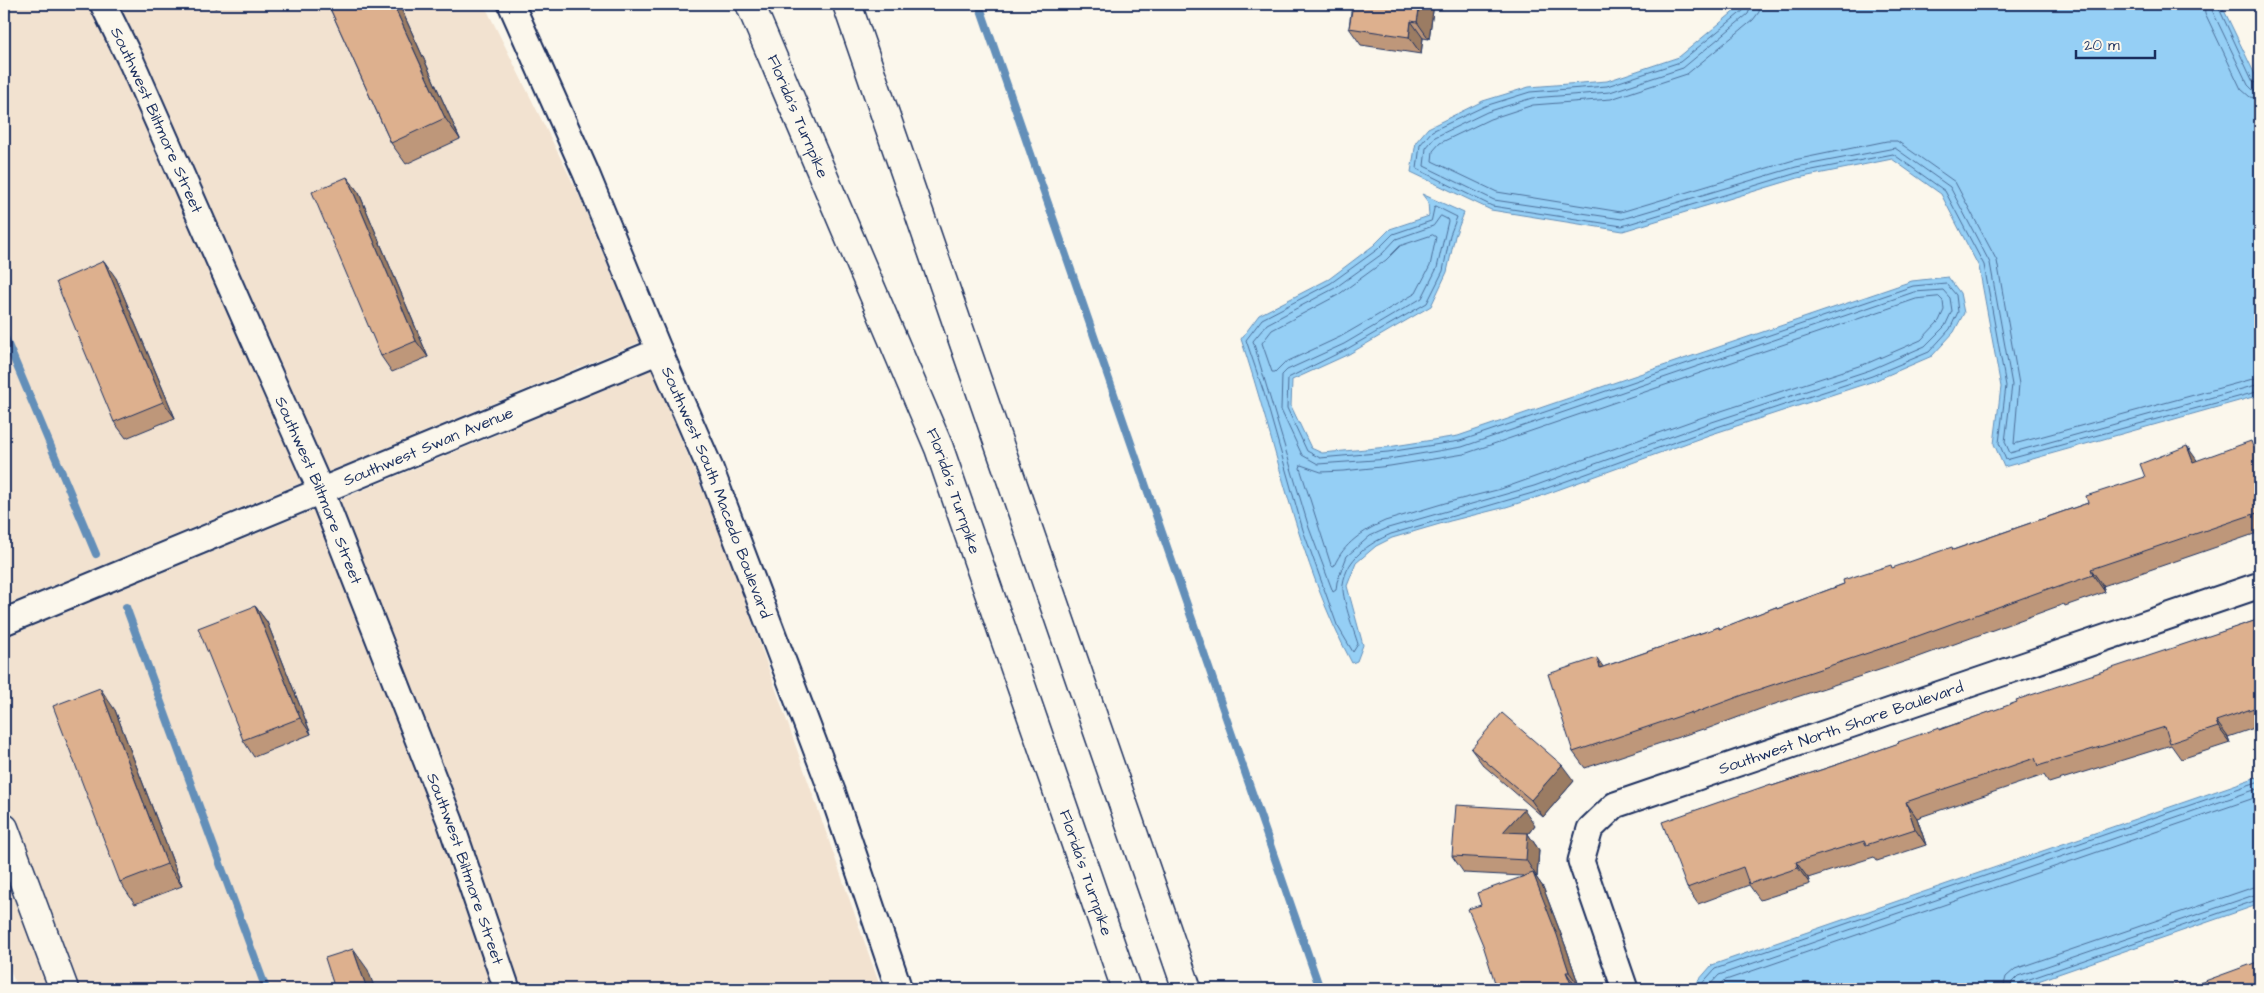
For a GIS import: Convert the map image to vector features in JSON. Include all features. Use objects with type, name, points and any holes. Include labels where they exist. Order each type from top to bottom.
[{"type":"main road","name":"Florida's Turnpike","points":[[750,4],[939,448],[1126,989]]},
{"type":"main road","points":[[847,4],[1187,989]]},
{"type":"main road","points":[[4,828],[64,989]]},
{"type":"street","name":"Southwest Biltmore Street","points":[[103,4],[132,62],[321,491],[450,821],[507,989]]},
{"type":"street","name":"Southwest South Macedo Boulevard","points":[[511,4],[586,173],[659,351],[710,468],[832,791],[899,989]]},
{"type":"street","name":"Southwest Swan Avenue","points":[[4,622],[659,351]]},
{"type":"street","name":"Southwest North Shore Boulevard","points":[[1625,989],[1581,861],[1590,830],[1616,805],[2260,585]]},
{"type":"shaded area","points":[[4,4],[88,4],[120,69],[303,482],[4,606]]},
{"type":"shaded area","points":[[119,4],[484,4],[578,193],[640,342],[328,472],[145,57]]},
{"type":"shaded area","points":[[652,370],[722,536],[881,989],[521,989],[462,817],[339,500]]},
{"type":"shaded area","points":[[314,510],[437,826],[493,989],[78,989],[4,791],[4,638]]},
{"type":"shaded area","points":[[4,865],[49,989],[17,989],[4,952]]},
{"type":"water","points":[[1743,4],[2221,4],[2260,85],[2260,395],[2004,467],[1994,444],[2001,387],[1979,267],[1941,194],[1892,159],[1798,178],[1623,231],[1491,210],[1411,172],[1416,142],[1428,128],[1483,101],[1529,87],[1607,81],[1679,57]]},
{"type":"water","points":[[1422,194],[1464,213],[1455,236],[1447,272],[1431,306],[1349,354],[1292,380],[1291,406],[1311,448],[1322,453],[1388,447],[1458,436],[1912,281],[1948,277],[1960,293],[1964,313],[1954,332],[1932,356],[1874,381],[1709,435],[1538,497],[1392,538],[1376,546],[1356,563],[1347,586],[1363,645],[1357,661],[1352,663],[1317,585],[1290,503],[1241,339],[1259,315],[1329,279],[1374,245],[1390,229],[1429,216],[1428,202]]},
{"type":"water","points":[[2260,776],[2260,904],[2015,989],[1691,989],[1712,965]]},
{"type":"building","points":[[328,4],[393,4],[445,118],[391,143]]},
{"type":"building","points":[[1353,4],[1420,4],[1417,22],[1411,21],[1409,37],[1349,28]]},
{"type":"building","points":[[347,177],[416,341],[381,356],[312,192]]},
{"type":"building","points":[[104,261],[163,402],[114,422],[56,282]]},
{"type":"building","points":[[2251,441],[2253,447],[2260,445],[2260,512],[2091,569],[2093,575],[2053,589],[2053,587],[1692,714],[1692,712],[1573,752],[1548,674],[1597,658],[1600,668],[1719,627],[1719,629],[1776,607],[1777,609],[1844,584],[1843,580],[1891,565],[1892,568],[1952,547],[1953,550],[2088,503],[2086,496],[2145,477],[2140,464],[2187,446],[2193,462]]},
{"type":"building","points":[[255,606],[300,718],[243,740],[198,628]]},
{"type":"building","points":[[2260,619],[2260,706],[2216,721],[2218,727],[2170,743],[2165,727],[2038,766],[2035,758],[1906,802],[1915,829],[1866,845],[1864,841],[1796,862],[1798,868],[1749,884],[1743,867],[1687,888],[1662,822],[1771,784],[1772,786],[1839,764],[2017,702],[2016,700]]},
{"type":"building","points":[[100,688],[167,864],[120,882],[53,706]]},
{"type":"building","points":[[1502,713],[1562,765],[1531,800],[1471,749]]},
{"type":"building","points":[[1456,805],[1524,809],[1503,832],[1528,833],[1526,860],[1452,856]]},
{"type":"building","points":[[1533,873],[1557,935],[1569,972],[1566,972],[1573,989],[1497,989],[1483,945],[1468,909],[1481,905],[1477,893]]},
{"type":"building","points":[[353,949],[367,989],[335,989],[325,958]]},
{"type":"building","points":[[2260,961],[2260,989],[2183,989]]},
{"type":"building","points":[[2181,982],[2183,989],[2161,989]]},
{"type":"building","points":[[621,983],[624,989],[602,989]]},
{"type":"waterway","points":[[979,4],[1320,989]]},
{"type":"waterway","points":[[4,335],[96,554]]},
{"type":"waterway","points":[[126,607],[266,989]]}]
